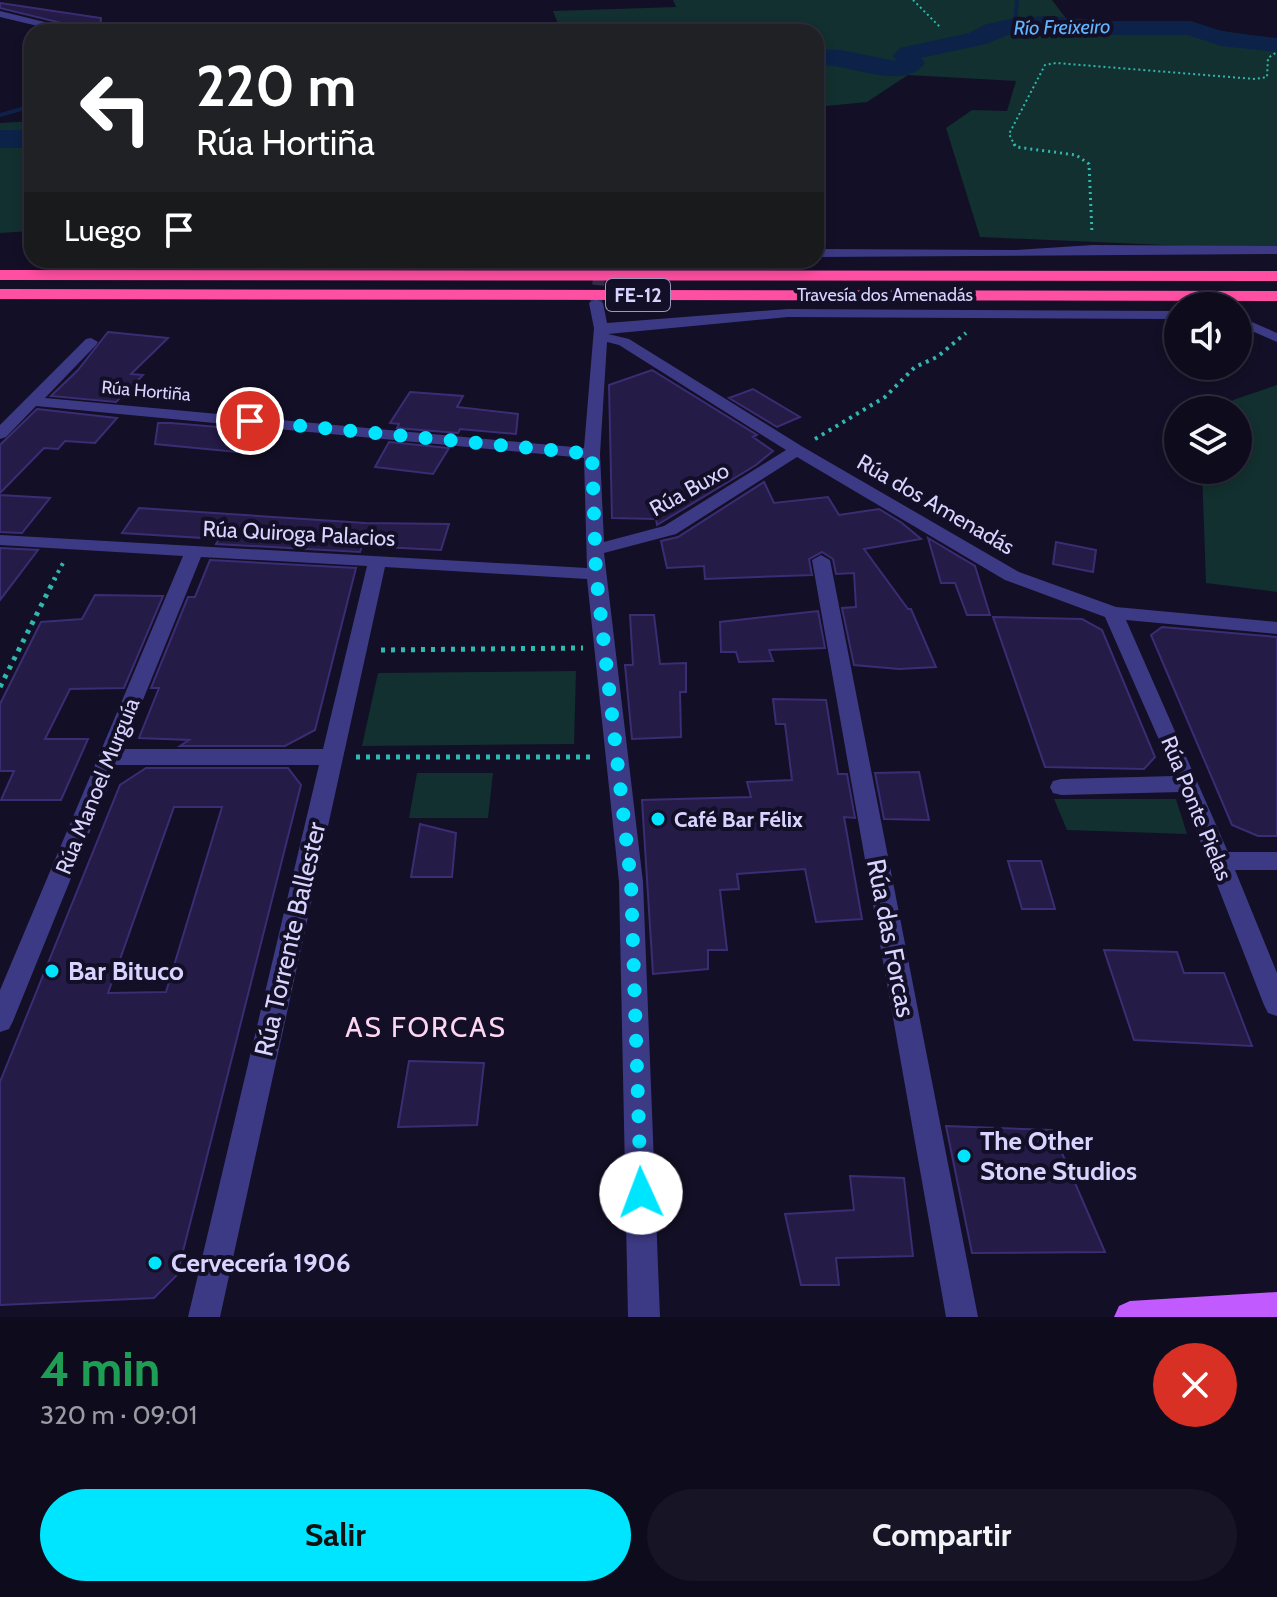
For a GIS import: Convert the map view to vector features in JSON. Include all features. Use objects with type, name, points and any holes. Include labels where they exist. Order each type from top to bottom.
[{"type":"highway","name":"FE-12","points":[[0,275],[1277,276]]},
{"type":"highway","name":"FE-12","points":[[0,294],[1277,296]]},
{"type":"main road","points":[[1130,1317],[1277,1308]]},
{"type":"street","points":[[0,14],[41,24]]},
{"type":"street","points":[[824,253],[1277,250]]},
{"type":"street","points":[[596,303],[602,332],[592,454],[596,574],[631,882],[644,1317]]},
{"type":"street","name":"Travesía dos Amenadás","points":[[602,332],[788,313],[1164,315]]},
{"type":"street","points":[[1252,326],[1277,338]]},
{"type":"street","name":"Rúa dos Amenadás","points":[[602,332],[624,342],[797,450],[1012,576],[1113,613],[1277,628]]},
{"type":"street","points":[[0,434],[91,342]]},
{"type":"street","name":"Rúa Hortiña","points":[[32,401],[592,454]]},
{"type":"street","name":"Rúa Buxo","points":[[596,550],[670,530],[797,450]]},
{"type":"street","name":"Rúa Quiroga Palacios","points":[[0,540],[596,574]]},
{"type":"street","name":"Rúa Manoel Murguía","points":[[0,1021],[194,551]]},
{"type":"street","name":"Rúa das Forcas","points":[[821,560],[962,1317]]},
{"type":"street","name":"Rúa Torrente Ballester","points":[[204,1317],[377,561]]},
{"type":"street","name":"Rúa Ponte Pielas","points":[[1113,613],[1189,784],[1277,1005]]},
{"type":"street","points":[[109,757],[332,757]]},
{"type":"street","points":[[1061,787],[1189,784]]},
{"type":"street","points":[[1218,861],[1277,861]]},
{"type":"path","points":[[913,0],[941,28]]},
{"type":"path","points":[[1093,249],[1089,164],[1076,155],[1016,147],[1009,134],[1045,65],[1056,63],[1255,79],[1267,77],[1268,58],[1277,52]]},
{"type":"path","points":[[797,450],[885,397],[915,367],[937,357],[977,324],[1006,314]]},
{"type":"path","points":[[0,687],[72,544]]},
{"type":"path","points":[[356,650],[604,648]]},
{"type":"path","points":[[332,757],[615,757]]},
{"type":"green space","points":[[673,0],[1052,0],[1068,21],[1201,28],[1277,39],[1277,250],[980,237],[946,128],[972,110],[1007,111],[1016,81],[908,75],[867,102],[824,106],[824,24],[558,24],[553,11],[676,7]]},
{"type":"green space","points":[[24,122],[24,232],[0,233],[0,123]]},
{"type":"green space","points":[[1277,385],[1277,592],[1206,583],[1202,484],[1252,484],[1252,396],[1245,396]]},
{"type":"green space","points":[[576,671],[574,744],[362,746],[378,673]]},
{"type":"green space","points":[[417,773],[493,773],[488,818],[409,818]]},
{"type":"green space","points":[[1054,799],[1176,799],[1187,834],[1067,830]]},
{"type":"building","points":[[0,3],[101,18],[101,24],[66,24],[0,8]]},
{"type":"building","points":[[108,332],[168,338],[131,374],[143,375],[116,402],[51,396],[78,370]]},
{"type":"building","points":[[652,370],[757,435],[753,437],[773,451],[756,465],[657,525],[656,519],[612,518],[609,385]]},
{"type":"building","points":[[753,389],[800,417],[777,427],[729,398]]},
{"type":"building","points":[[410,392],[463,396],[457,407],[518,414],[516,434],[397,428],[399,424],[390,423]]},
{"type":"building","points":[[37,409],[117,418],[95,443],[65,441],[58,449],[44,448],[0,493],[0,445]]},
{"type":"building","points":[[158,423],[254,430],[237,452],[155,444]]},
{"type":"building","points":[[389,442],[449,448],[433,474],[375,467]]},
{"type":"building","points":[[764,482],[774,503],[828,497],[839,515],[879,509],[921,539],[864,549],[911,609],[936,667],[899,669],[854,665],[842,608],[856,607],[854,573],[836,574],[833,559],[822,552],[809,559],[812,575],[705,579],[704,566],[667,568],[661,541],[678,537]]},
{"type":"building","points":[[0,495],[50,498],[22,533],[0,532]]},
{"type":"building","points":[[139,508],[365,523],[449,524],[441,550],[362,546],[360,552],[216,544],[219,539],[122,533]]},
{"type":"building","points":[[928,538],[975,566],[990,615],[967,615],[955,583],[941,583]]},
{"type":"building","points":[[1056,542],[1096,550],[1093,572],[1053,564]]},
{"type":"building","points":[[0,548],[38,550],[0,600]]},
{"type":"building","points":[[210,560],[356,568],[315,730],[285,746],[180,746],[189,740],[139,738],[159,688],[151,688],[188,597],[195,597]]},
{"type":"building","points":[[95,595],[163,596],[124,688],[70,689],[45,739],[88,739],[61,800],[1,800],[14,771],[0,771],[0,704],[41,622],[82,619]]},
{"type":"building","points":[[818,611],[825,648],[769,650],[773,661],[739,662],[736,652],[721,652],[720,622]]},
{"type":"building","points":[[630,615],[654,615],[660,664],[686,663],[686,692],[680,692],[681,737],[632,739],[625,665],[633,665]]},
{"type":"building","points":[[993,617],[1082,619],[1102,630],[1155,757],[1144,769],[1045,767]]},
{"type":"building","points":[[1162,627],[1277,637],[1277,836],[1258,836],[1232,825],[1151,635]]},
{"type":"building","points":[[773,699],[826,700],[838,774],[847,774],[855,818],[844,817],[862,919],[816,922],[805,869],[737,874],[739,889],[720,890],[727,950],[708,950],[708,969],[653,974],[642,800],[751,797],[747,782],[792,780],[785,724],[776,724]]},
{"type":"building","points":[[146,768],[288,768],[301,785],[177,1275],[154,1298],[0,1305],[0,1082],[120,785]],"holes":[[[174,807],[222,807],[166,992],[108,993]]]},
{"type":"building","points":[[919,772],[929,820],[884,819],[875,773]]},
{"type":"building","points":[[420,824],[456,833],[452,877],[411,877]]},
{"type":"building","points":[[1008,861],[1041,861],[1055,909],[1022,909]]},
{"type":"building","points":[[1104,950],[1177,952],[1184,973],[1224,973],[1252,1046],[1134,1040]]},
{"type":"building","points":[[409,1061],[484,1063],[477,1125],[398,1127]]},
{"type":"building","points":[[946,1126],[1052,1130],[1105,1252],[972,1253]]},
{"type":"building","points":[[850,1176],[904,1178],[913,1256],[836,1258],[839,1285],[801,1285],[785,1214],[854,1210]]},
{"type":"waterway","points":[[1015,25],[1017,0]]},
{"type":"waterway","name":"Río Freixeiro","points":[[824,56],[897,69],[912,63],[906,56],[909,53],[977,39],[993,30],[1015,25],[1048,23],[1105,28],[1191,28],[1221,39],[1277,45]]},
{"type":"waterway","points":[[0,115],[24,108]]},
{"type":"waterway","name":"Río Freixeiro","points":[[0,139],[24,139]]},
{"type":"tunnel","points":[[596,303],[600,268]]},
{"type":"place","name":"Café Bar Félix","points":[[658,819]]},
{"type":"place","name":"Bar Bituco","points":[[52,971]]},
{"type":"place","name":"The Other Stone Studios","points":[[964,1156]]},
{"type":"place","name":"Cervecería 1906","points":[[155,1263]]},
{"type":"district","name":"AS FORCAS","points":[[426,1027]]},
{"type":"route","points":[[250,421],[592,454],[596,574],[631,882],[641,1193]]}]
